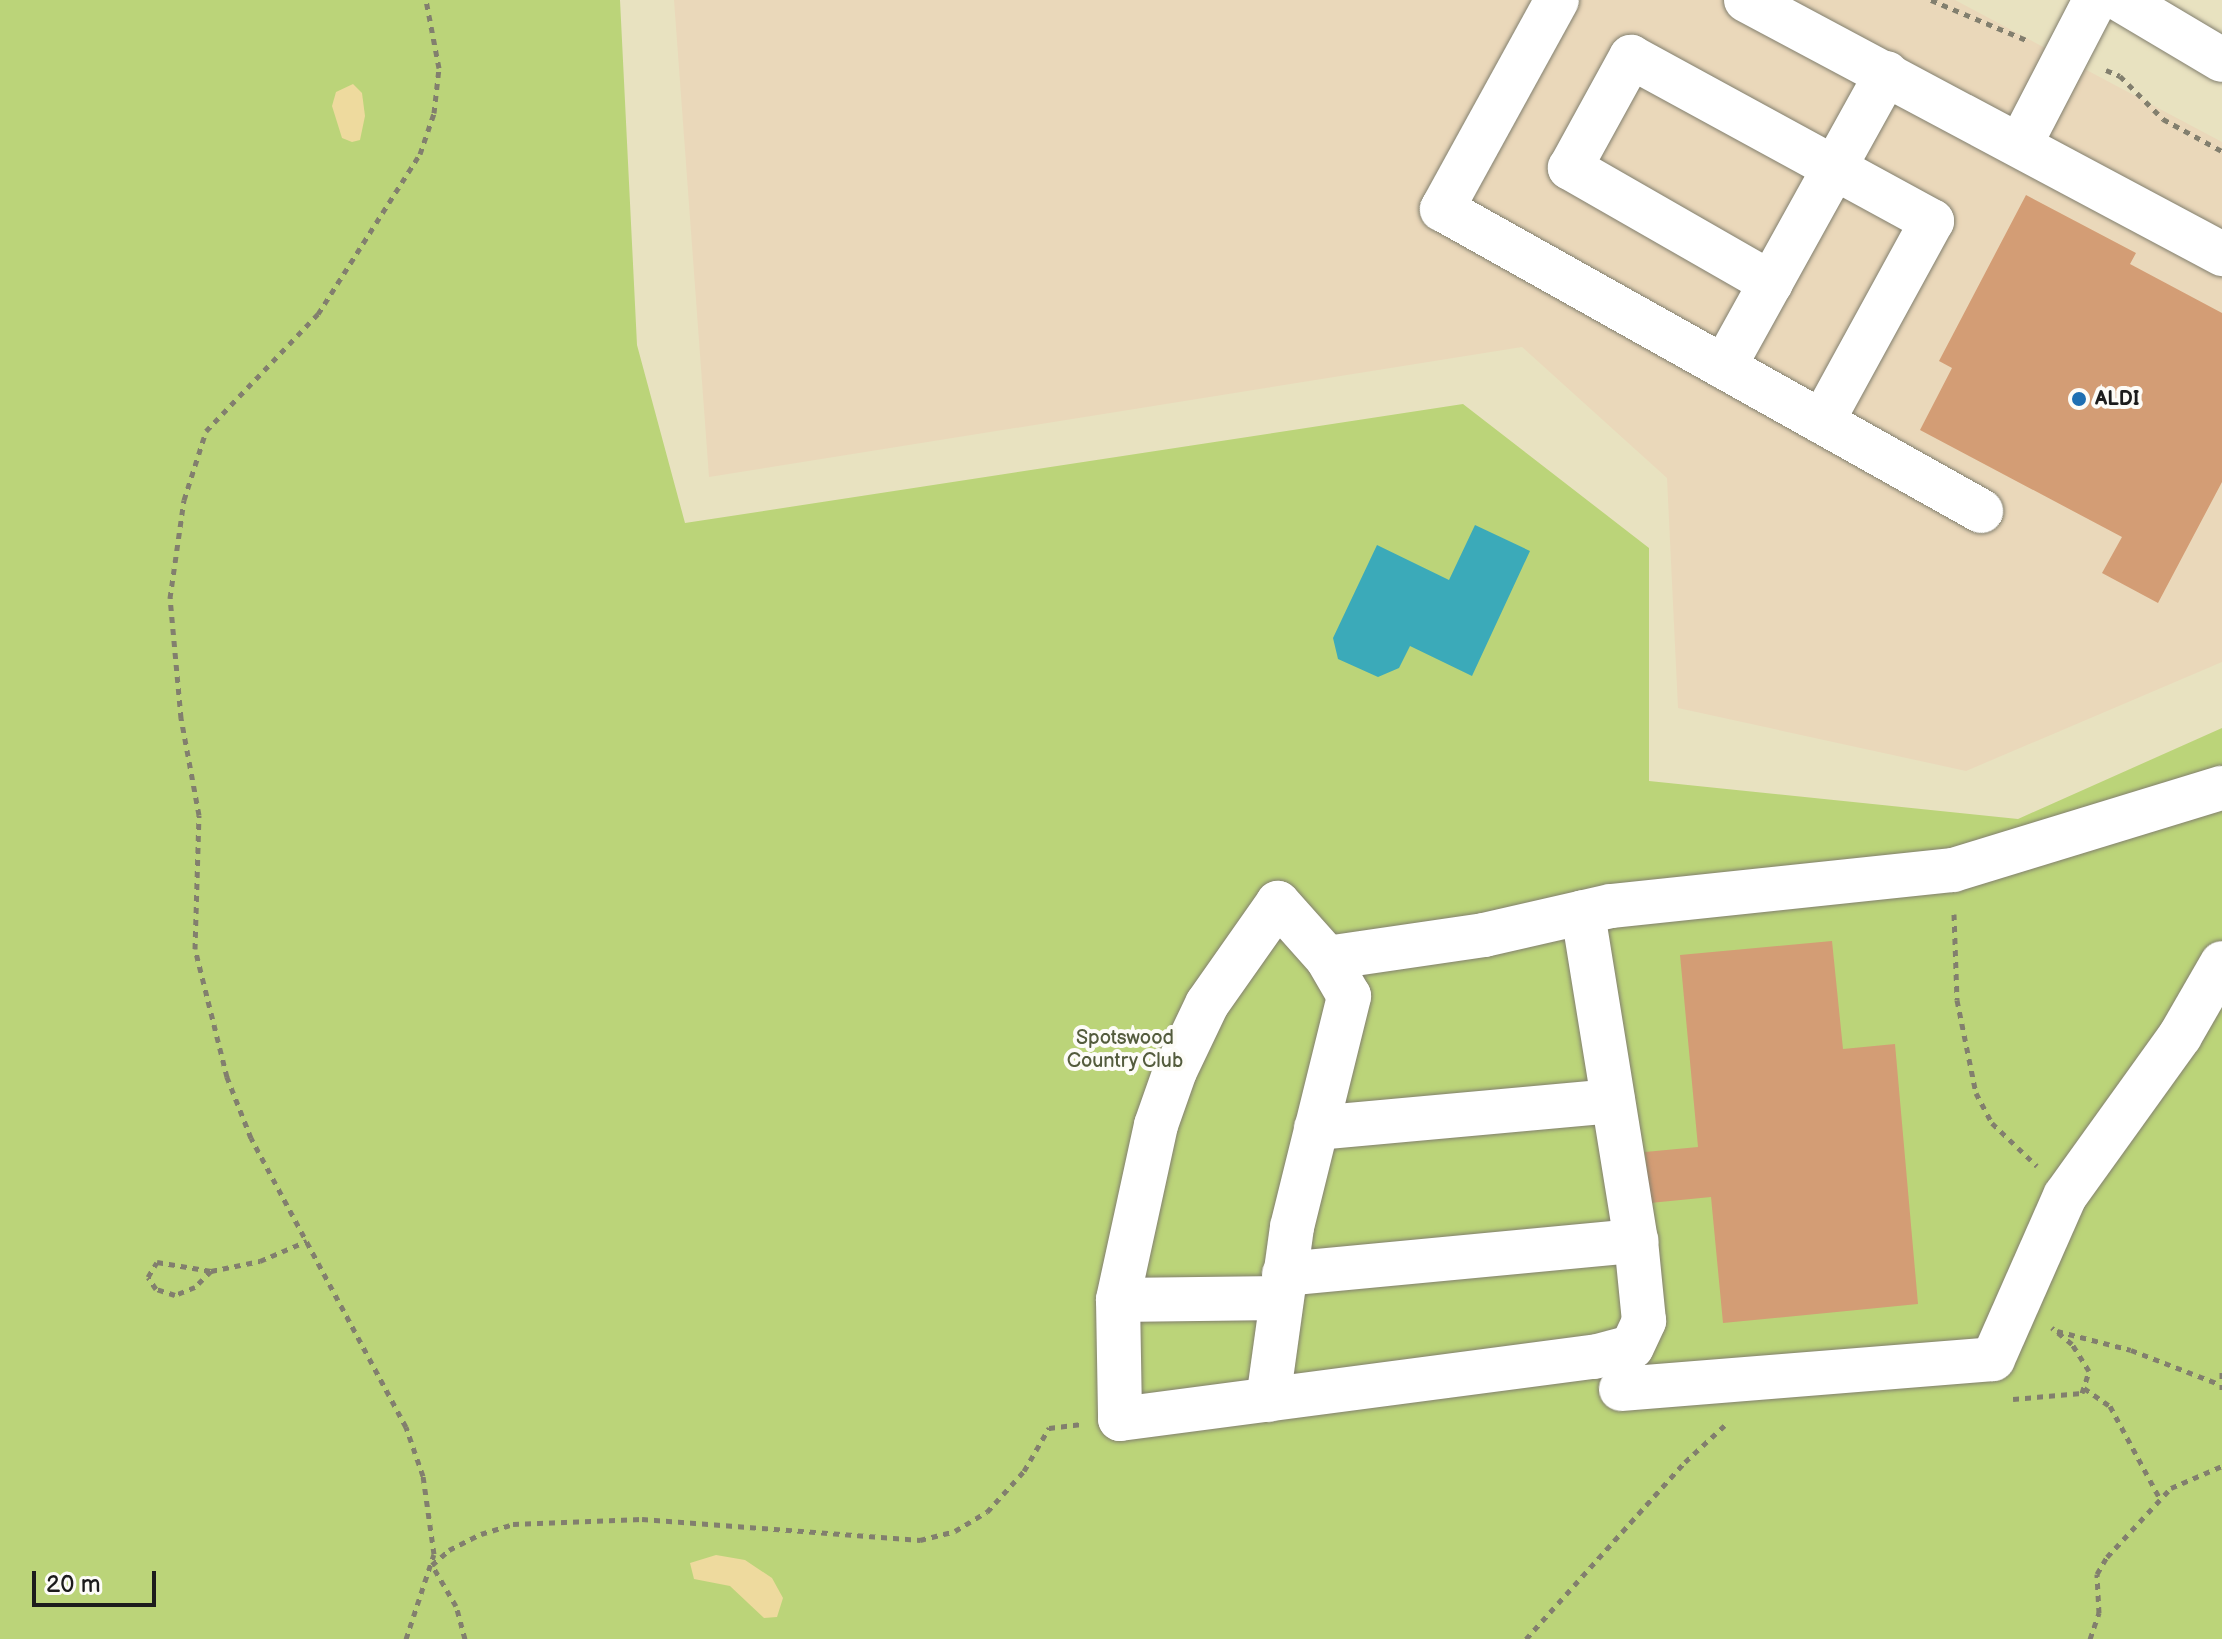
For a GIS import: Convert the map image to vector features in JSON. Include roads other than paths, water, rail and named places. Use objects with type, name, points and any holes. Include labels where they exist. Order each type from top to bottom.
[{"type":"street","points":[[1557,0],[1442,209],[1981,511]]},
{"type":"street","points":[[1746,0],[2021,143],[2222,254]]},
{"type":"street","points":[[2021,143],[2095,0]]},
{"type":"street","points":[[2121,0],[2222,60]]},
{"type":"street","points":[[1771,283],[1570,168],[1631,57],[1932,221],[1822,422]]},
{"type":"street","points":[[1724,367],[1887,73]]},
{"type":"street","points":[[1327,958],[1484,935],[1583,912],[1953,870],[2222,788]]},
{"type":"street","points":[[1268,1400],[1282,1286],[1316,1128],[1349,996],[1327,958],[1278,903],[1207,1004],[1175,1071],[1156,1125],[1118,1300],[1120,1419],[1268,1400],[1594,1357],[1632,1347],[1644,1321],[1636,1241],[1583,912]]},
{"type":"street","points":[[1621,1389],[1993,1359],[2065,1196],[2180,1036],[2222,963]]},
{"type":"street","points":[[1316,1128],[1613,1101]]},
{"type":"street","points":[[1118,1300],[1282,1286],[1636,1241]]},
{"type":"water","points":[[1475,525],[1530,551],[1472,676],[1410,646],[1399,668],[1378,677],[1338,659],[1333,638],[1377,545],[1449,580]]},
{"type":"place","name":"ALDI","points":[[2079,399]]},
{"type":"park label","name":"Spotswood Country Club","points":[[1125,1050]]}]
